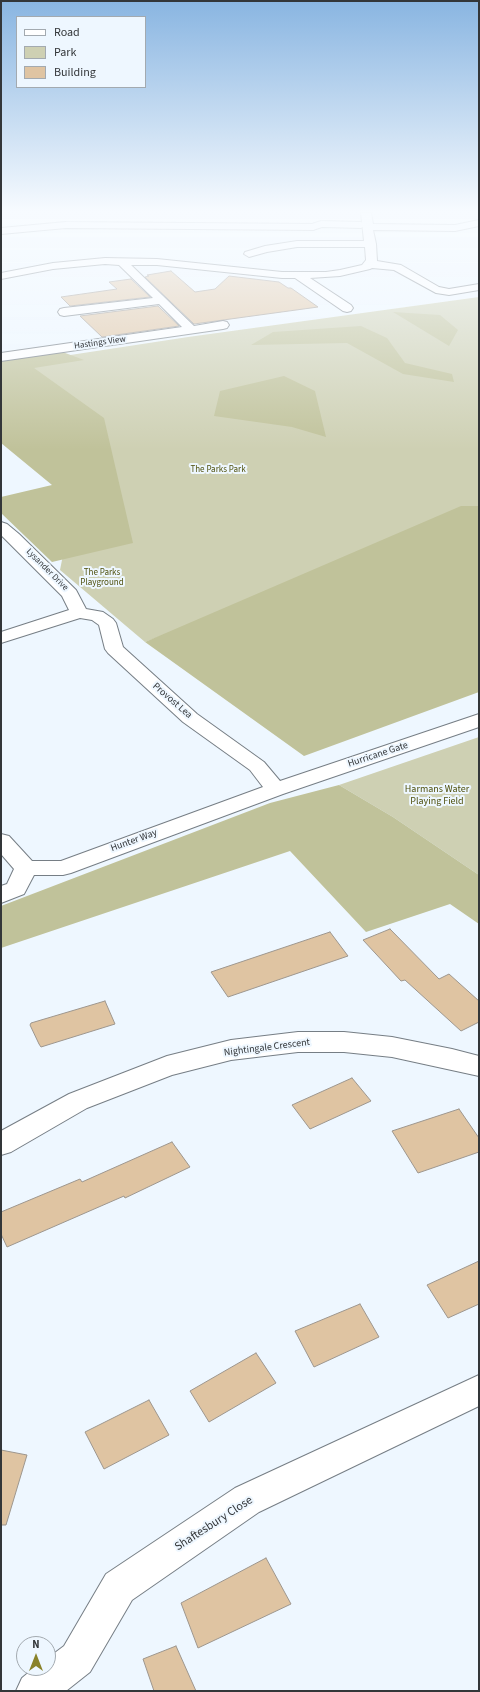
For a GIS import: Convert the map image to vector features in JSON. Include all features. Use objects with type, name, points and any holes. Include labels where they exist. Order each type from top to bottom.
[{"type":"street","points":[[154,292],[191,330]]},
{"type":"street","points":[[323,292],[347,308]]},
{"type":"street","points":[[73,321],[60,309],[162,300]]},
{"type":"street","name":"Hastings View","points":[[1,357],[223,325]]},
{"type":"street","name":"Lysander Drive","points":[[1,527],[13,536],[70,594],[79,613]]},
{"type":"street","points":[[1,638],[79,613]]},
{"type":"street","name":"Provost Lea","points":[[79,613],[96,616],[107,623],[114,649],[190,718],[257,766],[276,789]]},
{"type":"street","name":"Hurricane Gate","points":[[276,789],[479,720]]},
{"type":"street","name":"Hunter Way","points":[[26,868],[63,868],[276,789]]},
{"type":"street","points":[[1,842],[26,868],[16,889],[1,895]]},
{"type":"street","name":"Nightingale Crescent","points":[[1,1144],[78,1101],[167,1066],[231,1050],[298,1042],[344,1042],[392,1047],[452,1058],[479,1066]]},
{"type":"street","name":"Shaftesbury Close","points":[[35,1691],[77,1659],[120,1588],[241,1504],[479,1390]]},
{"type":"green space","name":"The Parks Park","points":[[479,297],[479,516],[145,642],[60,570],[90,420],[18,363],[188,337]]},
{"type":"green space","points":[[393,312],[440,315],[458,330],[449,346]]},
{"type":"green space","points":[[361,326],[387,338],[405,363],[452,374],[454,382],[403,374],[347,343],[251,345],[273,332]]},
{"type":"green space","points":[[60,351],[84,360],[34,368],[104,418],[133,543],[52,562],[1,513],[1,497],[52,485],[1,443],[1,360]]},
{"type":"green space","points":[[284,376],[315,391],[326,437],[292,427],[214,416],[220,391]]},
{"type":"green space","points":[[461,506],[479,506],[479,692],[304,756],[145,642]]},
{"type":"green space","name":"Harmans Water Playing Field","points":[[479,737],[479,875],[393,817],[339,785]]},
{"type":"green space","points":[[339,785],[393,817],[479,875],[479,924],[450,904],[366,932],[290,851],[1,948],[1,906],[270,803]]},
{"type":"building","points":[[96,292],[145,292],[150,297],[70,306],[61,297]]},
{"type":"building","points":[[161,292],[297,292],[318,307],[194,324]]},
{"type":"building","points":[[158,306],[179,326],[102,337],[80,316]]},
{"type":"building","points":[[390,929],[439,979],[449,974],[479,1001],[479,1022],[461,1031],[405,980],[401,981],[363,940]]},
{"type":"building","points":[[330,932],[348,956],[228,997],[211,972]]},
{"type":"building","points":[[105,1001],[115,1024],[41,1047],[30,1025],[31,1023]]},
{"type":"building","points":[[352,1078],[371,1101],[310,1129],[292,1105]]},
{"type":"building","points":[[459,1109],[479,1138],[479,1152],[418,1173],[392,1131]]},
{"type":"building","points":[[172,1142],[190,1167],[125,1198],[124,1196],[7,1247],[1,1234],[1,1212],[80,1179],[82,1182]]},
{"type":"building","points":[[479,1261],[479,1304],[448,1318],[427,1285]]},
{"type":"building","points":[[360,1304],[379,1337],[314,1367],[295,1331]]},
{"type":"building","points":[[256,1353],[276,1383],[209,1422],[190,1391]]},
{"type":"building","points":[[149,1400],[169,1435],[104,1469],[85,1432]]},
{"type":"building","points":[[1,1450],[27,1455],[6,1525],[1,1525]]},
{"type":"building","points":[[266,1558],[291,1604],[198,1648],[181,1603]]},
{"type":"building","points":[[176,1646],[196,1691],[154,1691],[143,1659]]},
{"type":"park label","name":"The Parks Playground","points":[[102,578]]}]
